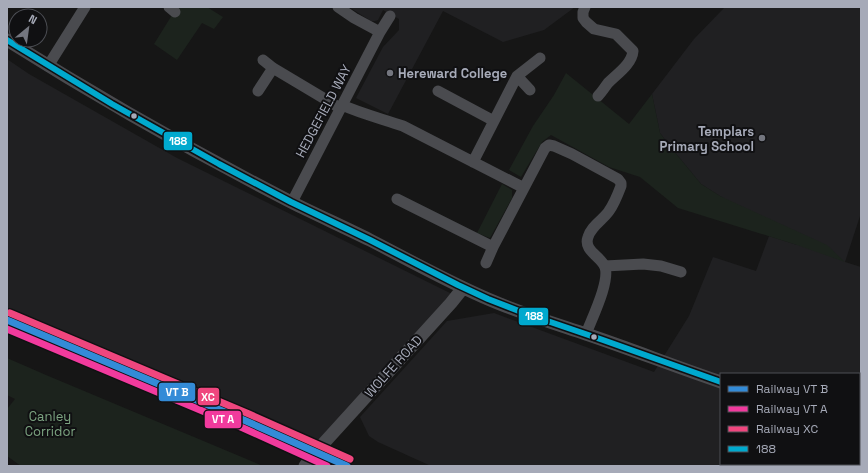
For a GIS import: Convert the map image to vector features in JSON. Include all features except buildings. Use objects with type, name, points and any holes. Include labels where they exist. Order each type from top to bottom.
[{"type":"street","points":[[48,66],[85,7]]},
{"type":"street","points":[[338,7],[354,18],[380,32]]},
{"type":"street","points":[[585,7],[583,18],[586,22],[594,29],[616,34],[633,51],[633,55],[628,63],[619,74],[608,82],[598,96]]},
{"type":"street","name":"HEDGEFIELD WAY","points":[[292,202],[341,106],[390,16]]},
{"type":"street","points":[[7,40],[132,116],[193,150],[292,202],[463,288],[520,312],[720,382]]},
{"type":"street","points":[[473,162],[517,76],[540,58]]},
{"type":"street","points":[[263,60],[274,68],[341,106],[404,126],[524,188]]},
{"type":"street","points":[[258,91],[274,68]]},
{"type":"street","points":[[517,76],[530,90]]},
{"type":"street","points":[[438,91],[494,121]]},
{"type":"street","points":[[486,263],[545,148],[549,145],[572,154],[618,179],[622,186],[610,210],[593,227],[588,236],[587,244],[591,251],[605,266],[606,276],[602,292],[586,334]]},
{"type":"street","points":[[397,199],[493,247]]},
{"type":"street","points":[[605,266],[643,264],[661,266],[681,272]]},
{"type":"street","name":"WOLFE ROAD","points":[[323,444],[463,288]]},
{"type":"shaded area","name":"Hereward College","points":[[349,7],[575,7],[544,30],[503,42],[443,11],[388,114],[356,98],[383,47],[399,30],[399,19],[383,10],[378,20],[371,21]]},
{"type":"shaded area","points":[[725,7],[861,7],[861,213],[845,262],[861,267],[861,466],[431,466],[378,442],[369,436],[360,417],[447,321],[494,313],[654,372],[689,316],[713,257],[756,271],[769,236],[797,245],[701,184],[660,133],[652,94],[694,39]]},
{"type":"shaded area","points":[[7,59],[29,74],[177,158],[452,294],[316,446],[7,313]]},
{"type":"green space","points":[[177,7],[207,7],[223,17],[214,29],[202,23],[177,60],[154,44]]},
{"type":"green space","points":[[566,73],[629,124],[652,94],[660,133],[701,184],[720,196],[827,245],[845,262],[797,245],[678,208],[640,177],[609,167],[551,135],[542,142],[521,177],[509,170],[533,126],[554,95]]},
{"type":"green space","points":[[502,184],[512,190],[512,198],[490,238],[477,233]]},
{"type":"green space","name":"Canley Corridor","points":[[7,358],[263,466],[21,466],[7,456],[7,409],[15,399],[7,395]]},
{"type":"transit line","name":"188","points":[[7,40],[112,104],[219,164],[291,202],[458,285],[524,313],[720,382]]},
{"type":"transit line","points":[[7,320],[246,421],[347,466]]},
{"type":"transit line","points":[[7,329],[243,428],[327,466]]},
{"type":"rail line","name":"XC","points":[[10,313],[249,414],[350,459]]},
{"type":"place","name":"Hereward College","points":[[390,73]]},
{"type":"place","name":"Templars Primary School","points":[[762,138]]}]
